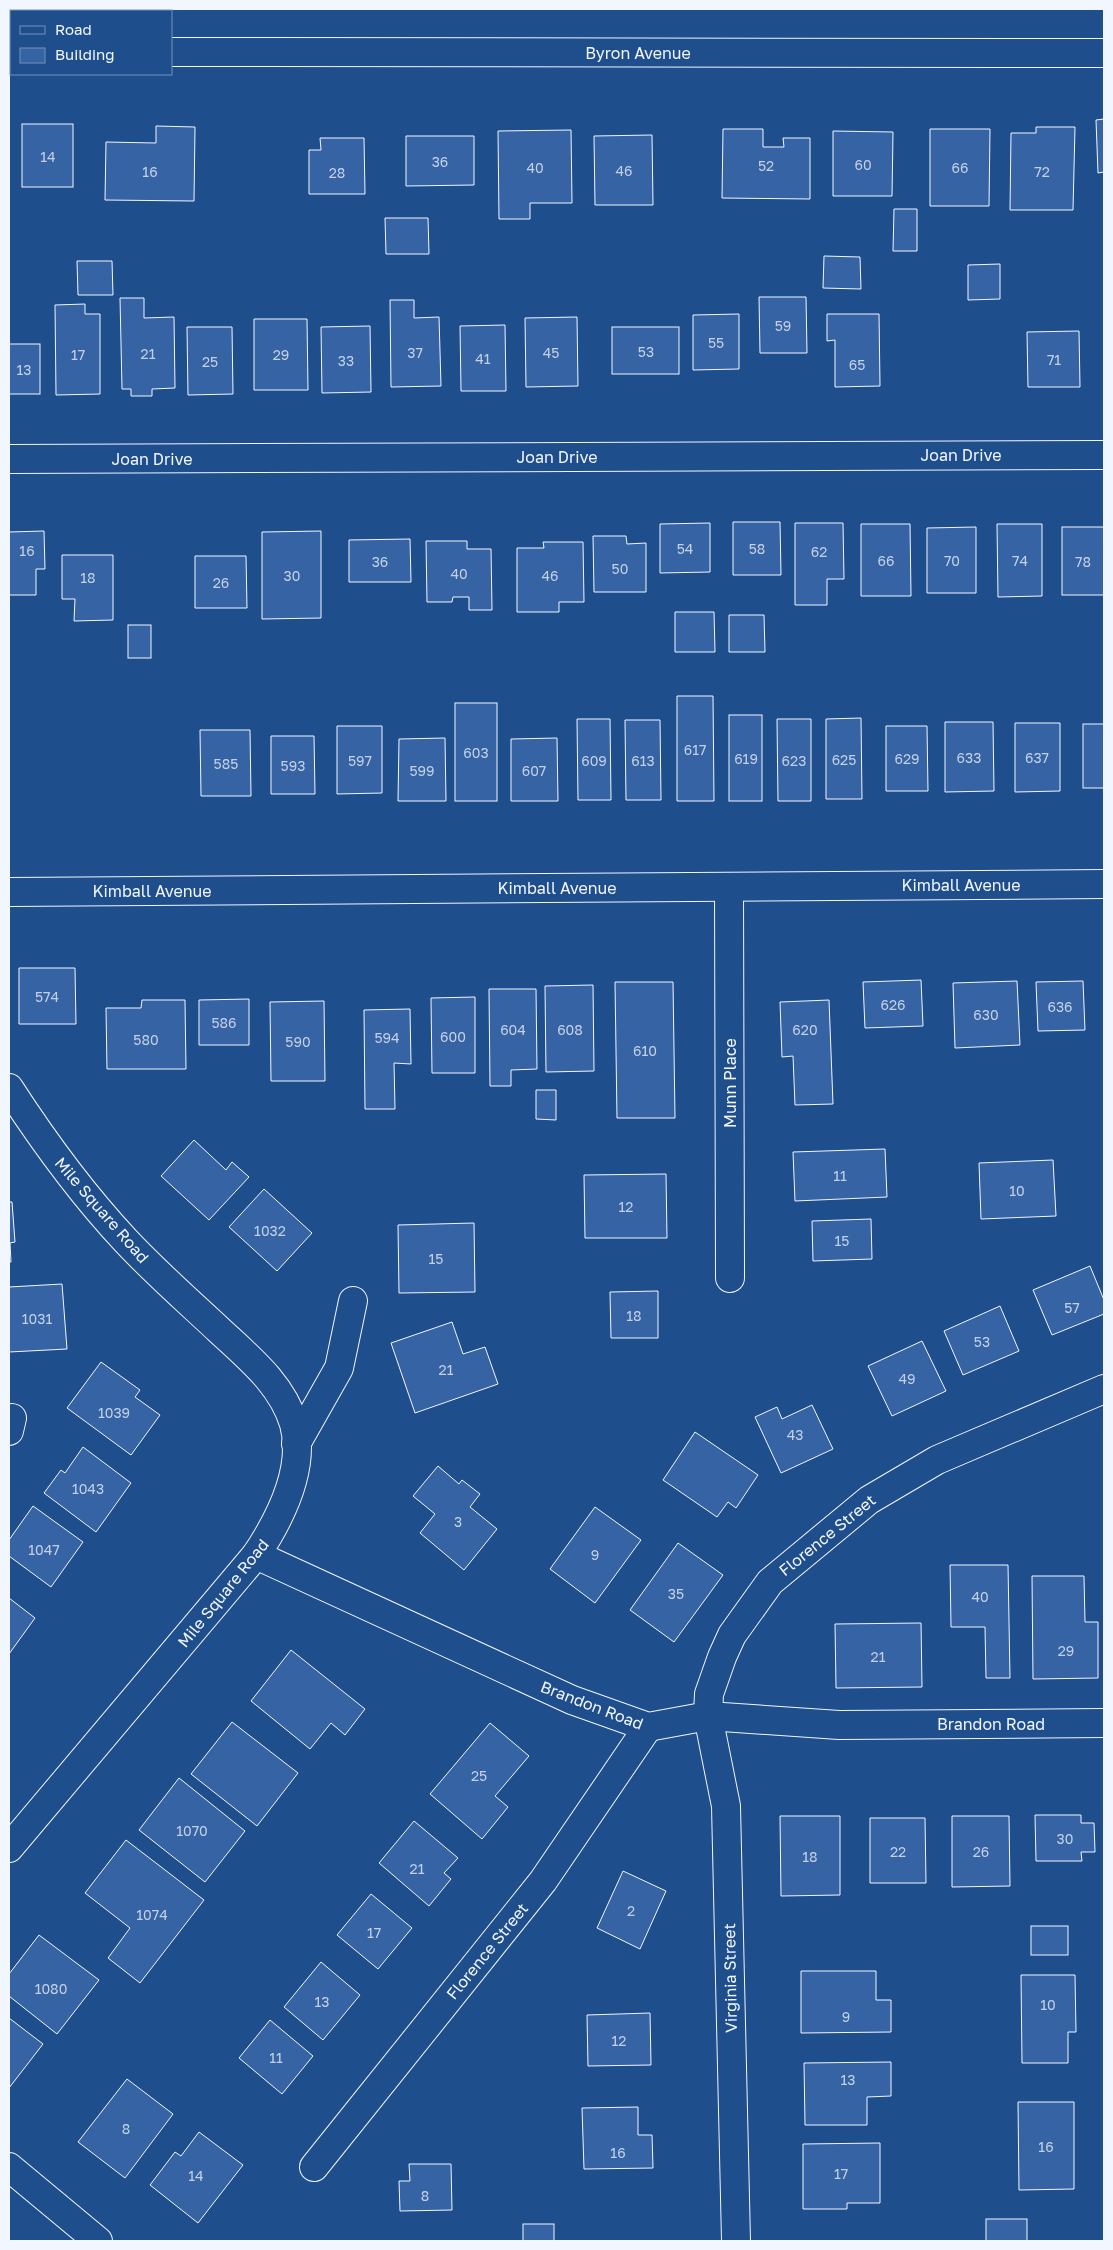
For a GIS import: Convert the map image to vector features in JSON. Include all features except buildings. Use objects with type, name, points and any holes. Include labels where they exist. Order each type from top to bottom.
[{"type":"street","name":"Byron Avenue","points":[[172,52],[1104,54]]},
{"type":"street","name":"Joan Drive","points":[[9,459],[1104,455]]},
{"type":"street","name":"Kimball Avenue","points":[[9,892],[1104,884]]},
{"type":"street","name":"Munn Place","points":[[729,887],[730,1278]]},
{"type":"street","name":"Mile Square Road","points":[[9,1088],[47,1146],[127,1242],[271,1381],[289,1411],[294,1426],[296,1444],[294,1467],[288,1496],[269,1536],[256,1555],[9,1848]]},
{"type":"street","points":[[296,1444],[340,1368],[354,1301]]},
{"type":"street","name":"Florence Street","points":[[708,1716],[708,1694],[732,1635],[770,1582],[869,1500],[938,1460],[1104,1389]]},
{"type":"street","name":"Brandon Road","points":[[256,1555],[572,1700],[648,1727],[708,1716],[839,1725],[1104,1723]]},
{"type":"street","name":"Virginia Street","points":[[708,1716],[726,1806],[736,2241]]},
{"type":"street","name":"Florence Street","points":[[314,2166],[543,1881],[648,1727]]},
{"type":"street","points":[[9,2167],[98,2241]]}]
